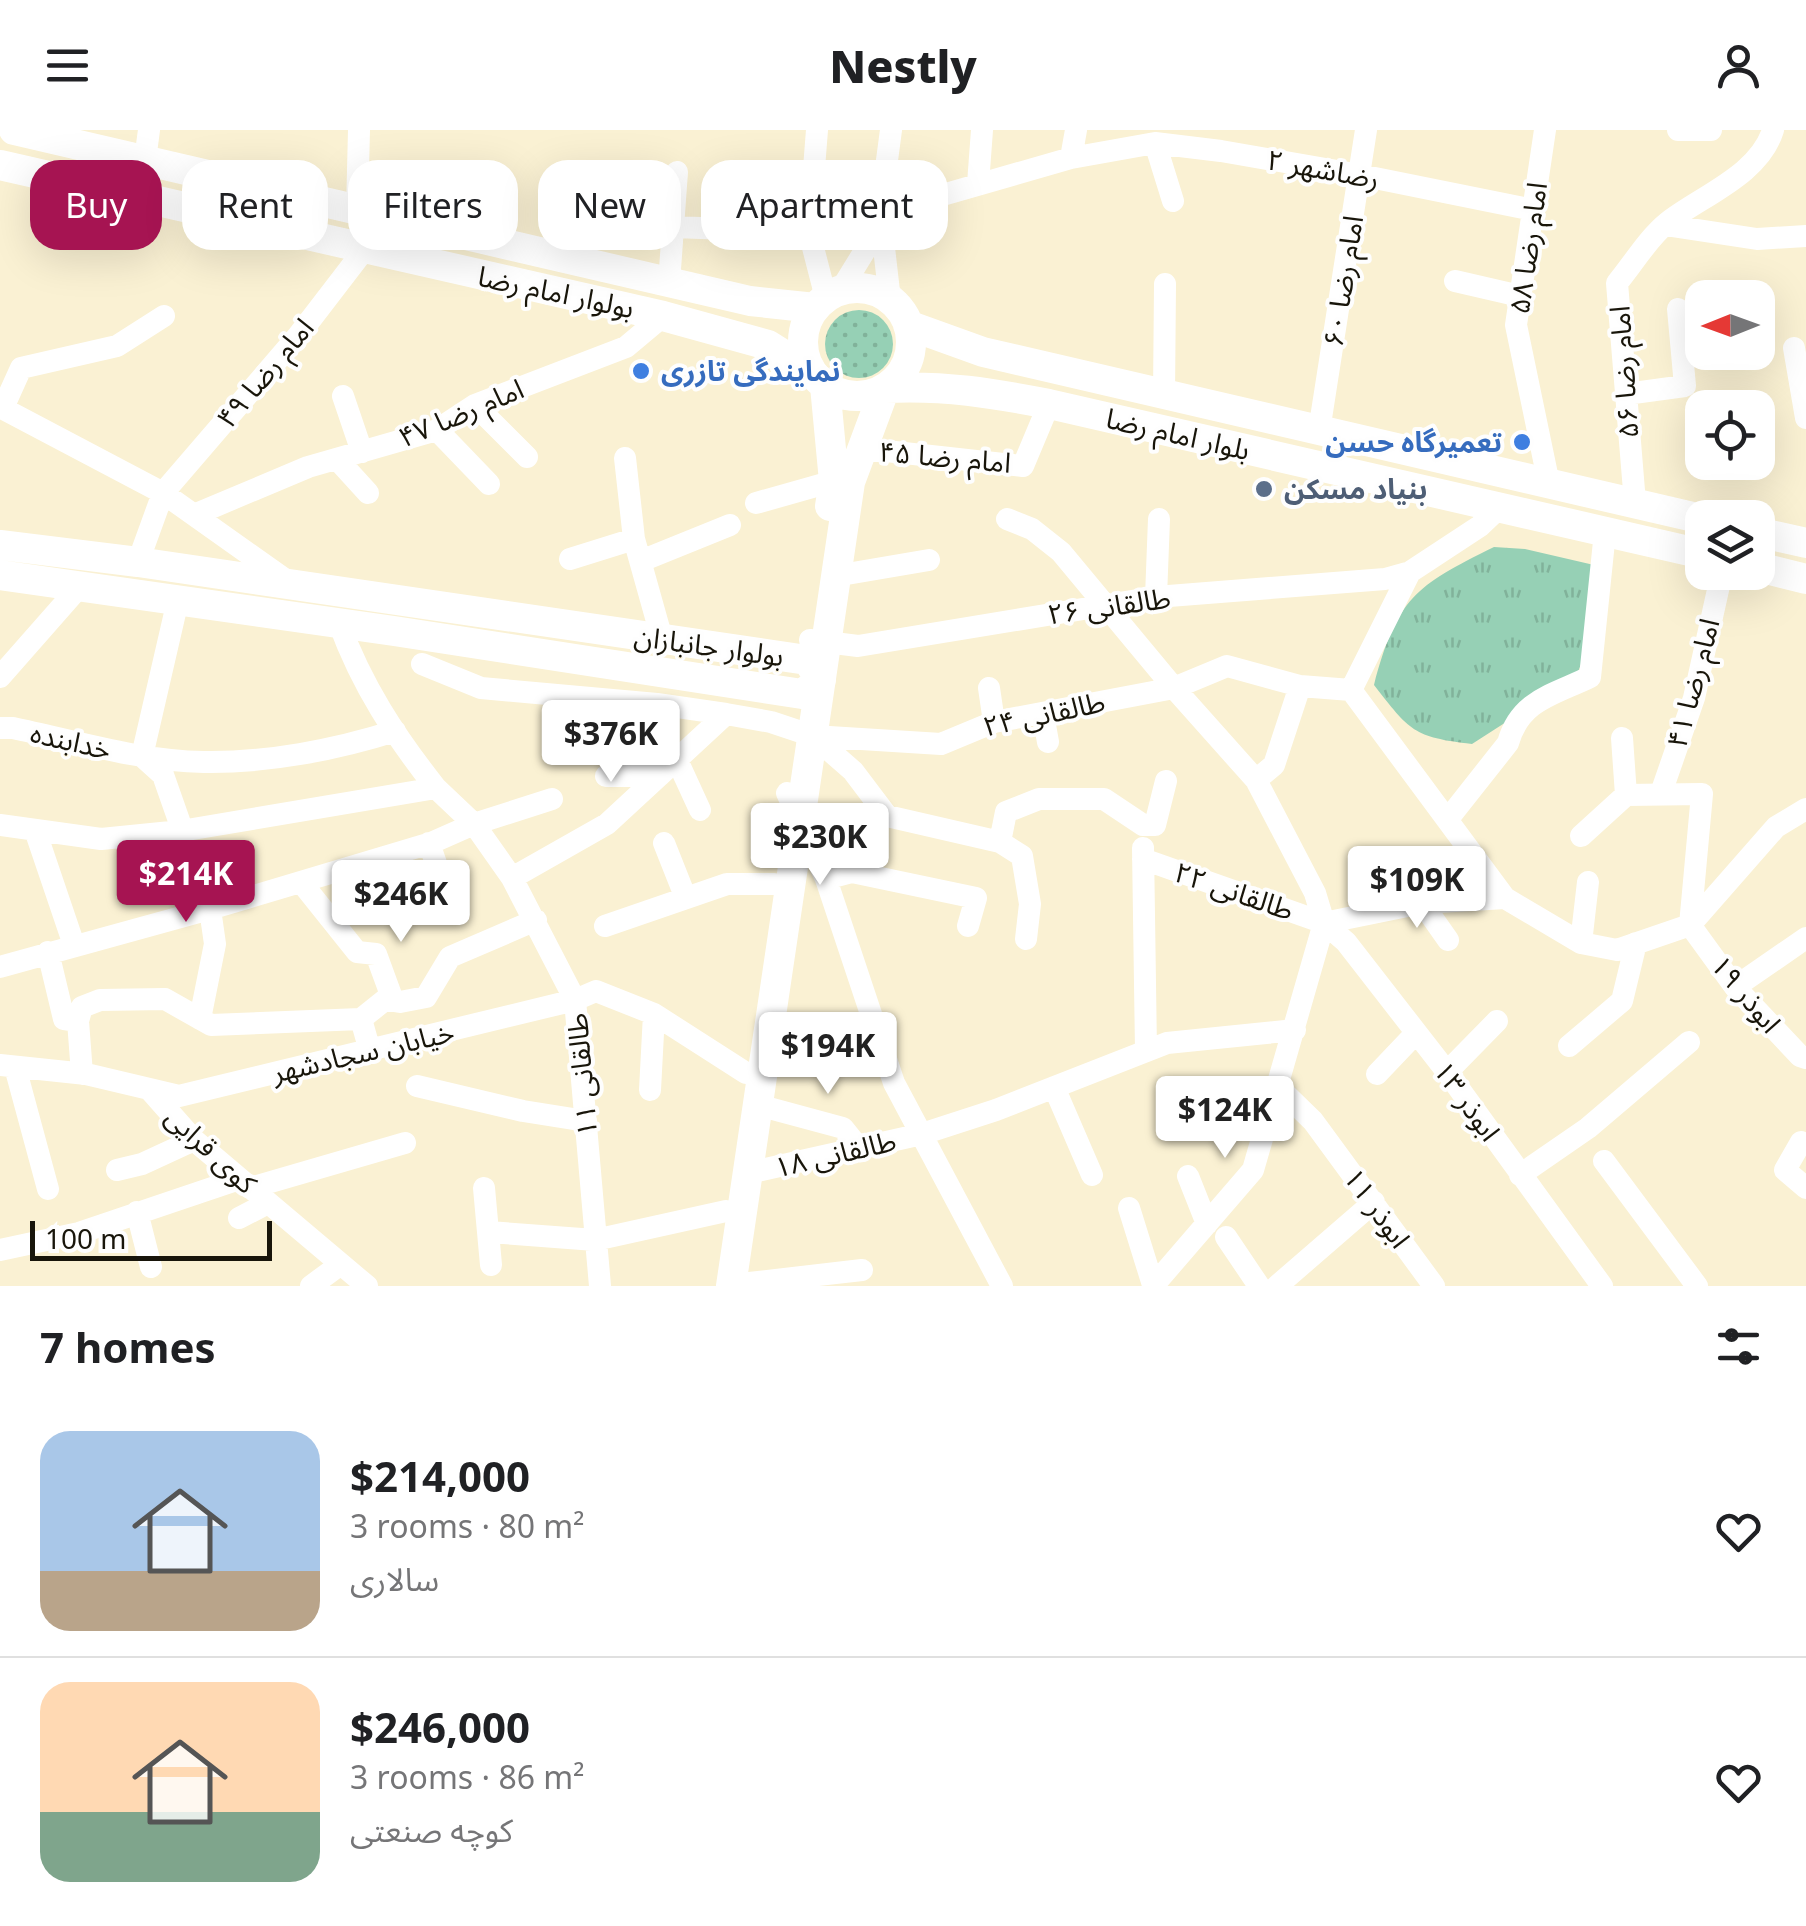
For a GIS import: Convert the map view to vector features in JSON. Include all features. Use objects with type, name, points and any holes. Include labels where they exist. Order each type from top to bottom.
[{"type":"main road","name":"بولوار امام رضا","points":[[14,130],[145,160]]},
{"type":"main road","name":"بولوار امام رضا","points":[[162,164],[348,209]]},
{"type":"main road","name":"بولوار امام رضا","points":[[0,165],[348,246]]},
{"type":"main road","name":"بولوار امام رضا","points":[[518,248],[750,301],[827,299]]},
{"type":"main road","name":"بولوار امام رضا","points":[[364,250],[740,336],[768,344],[818,379]]},
{"type":"main road","points":[[813,664],[836,576],[842,482],[818,379],[803,346],[808,320],[827,299],[857,288],[890,300],[908,326],[907,361],[899,376],[885,388],[861,396],[836,393],[818,379]]},
{"type":"main road","points":[[740,336],[748,320],[750,301]]},
{"type":"main road","name":"بلوار امام رضا","points":[[908,326],[982,352],[1685,515]]},
{"type":"main road","points":[[976,390],[971,369],[982,352]]},
{"type":"main road","name":"بلوار امام رضا","points":[[885,388],[934,386],[976,390],[1049,404],[1685,550]]},
{"type":"main road","points":[[731,1285],[758,1105],[813,664],[842,482],[861,451],[885,388]]},
{"type":"main road","points":[[1775,536],[1806,543]]},
{"type":"main road","name":"بولوار جانبازان","points":[[9,561],[138,562],[813,664]]},
{"type":"main road","name":"بولوار جانبازان","points":[[9,561],[80,586],[720,683],[813,664]]},
{"type":"main road","points":[[1775,571],[1806,579]]},
{"type":"main road","points":[[720,683],[726,649]]},
{"type":"main road","points":[[715,1286],[774,884],[794,805]]},
{"type":"street","points":[[145,160],[149,130]]},
{"type":"street","points":[[358,160],[359,130]]},
{"type":"street","points":[[815,160],[817,130]]},
{"type":"street","points":[[887,160],[891,130]]},
{"type":"street","points":[[978,184],[982,130]]},
{"type":"street","points":[[1071,158],[1076,130]]},
{"type":"street","name":"امام رضا ۶۰","points":[[1319,431],[1366,130]]},
{"type":"street","name":"امام رضا ۵۸","points":[[1545,130],[1516,325],[1548,484]]},
{"type":"street","points":[[1678,130],[1711,130]]},
{"type":"street","name":"امام رضا ۵۶","points":[[1634,503],[1617,283],[1664,225],[1740,174],[1768,144],[1772,130]]},
{"type":"street","name":"رضاشهر ۲","points":[[948,194],[1071,158],[1155,143],[1225,140],[1360,175],[1532,210]]},
{"type":"street","points":[[1155,143],[1172,201]]},
{"type":"street","points":[[1664,225],[1757,239],[1806,236]]},
{"type":"street","name":"امام رضا ۴۹","points":[[163,493],[298,336],[364,250]]},
{"type":"street","points":[[669,283],[671,250]]},
{"type":"street","points":[[814,250],[827,299]]},
{"type":"street","points":[[827,299],[865,250]]},
{"type":"street","points":[[883,250],[890,300]]},
{"type":"street","points":[[1455,281],[1520,296]]},
{"type":"street","points":[[1164,395],[1165,284]]},
{"type":"street","points":[[1626,394],[1685,386],[1678,309]]},
{"type":"street","points":[[164,316],[118,346],[21,368],[1,408],[163,493],[293,585]]},
{"type":"street","name":"امام رضا ۴۷","points":[[194,515],[308,467],[437,430],[475,405],[626,347],[663,316]]},
{"type":"street","points":[[1794,348],[1805,410]]},
{"type":"street","points":[[344,396],[362,452]]},
{"type":"street","name":"امام رضا ۴۵","points":[[861,451],[886,450],[1023,466],[1049,404]]},
{"type":"street","points":[[475,405],[527,457]]},
{"type":"street","points":[[437,430],[489,484]]},
{"type":"street","points":[[624,458],[638,550],[662,640]]},
{"type":"street","points":[[337,459],[368,492]]},
{"type":"street","points":[[756,502],[842,482]]},
{"type":"street","points":[[138,562],[163,493]]},
{"type":"street","points":[[1500,507],[1480,526],[1410,572],[1351,690],[1504,898],[1581,943],[1616,950],[1690,925],[1776,827],[1806,809]]},
{"type":"street","points":[[1156,597],[1159,518]]},
{"type":"street","points":[[1008,519],[1048,540],[1256,780],[1315,893],[1324,923],[1253,1170],[1216,1231],[1153,1285],[1129,1208]]},
{"type":"street","points":[[570,559],[638,550],[730,525]]},
{"type":"street","points":[[1448,819],[1508,743],[1525,708],[1590,678],[1605,532]]},
{"type":"street","points":[[836,576],[929,560]]},
{"type":"street","name":"طالقانی ۲۶","points":[[813,664],[858,646],[1106,604],[1385,579],[1410,572]]},
{"type":"street","points":[[0,677],[80,586]]},
{"type":"street","name":"امام رضا ۴۱","points":[[1661,793],[1694,698],[1718,590]]},
{"type":"street","points":[[178,600],[142,756],[163,775],[210,909],[214,944],[200,1019]]},
{"type":"street","name":"طالقانی ۱۱","points":[[339,623],[356,669],[395,731],[436,788],[474,824],[512,878],[575,1000],[600,1286]]},
{"type":"street","name":"طالقانی ۲۴","points":[[422,664],[481,688],[657,704],[726,714],[806,733],[940,744],[994,722],[1174,688],[1227,666],[1300,686],[1351,690]]},
{"type":"street","points":[[1256,780],[1274,765],[1300,686]]},
{"type":"street","points":[[989,688],[994,722]]},
{"type":"street","points":[[512,878],[607,824],[726,714]]},
{"type":"street","points":[[1042,714],[1048,742]]},
{"type":"street","name":"خدابنده","points":[[0,728],[142,756],[205,762],[333,750],[395,731]]},
{"type":"street","points":[[806,733],[852,771],[887,816],[1000,842],[1022,856],[1030,904],[1026,939]]},
{"type":"street","points":[[1622,738],[1626,795]]},
{"type":"street","points":[[606,776],[669,767]]},
{"type":"street","points":[[669,767],[700,810]]},
{"type":"street","points":[[1000,842],[1006,812],[1039,800],[1104,800],[1143,825],[1154,826],[1166,781]]},
{"type":"street","points":[[0,824],[100,838],[181,832],[436,788]]},
{"type":"street","points":[[1581,836],[1626,795],[1702,794],[1690,925]]},
{"type":"street","points":[[0,967],[301,882],[552,800]]},
{"type":"street","points":[[794,805],[826,879],[894,1082],[1002,1286]]},
{"type":"street","points":[[1143,825],[1146,1051]]},
{"type":"street","points":[[35,830],[74,945]]},
{"type":"street","points":[[428,843],[442,881]]},
{"type":"street","points":[[664,843],[685,896]]},
{"type":"street","name":"طالقانی ۲۲","points":[[1143,859],[1324,923]]},
{"type":"street","points":[[826,879],[852,872],[976,898],[968,926]]},
{"type":"street","points":[[82,1074],[78,1021],[82,1007],[100,1000],[164,999],[211,1025],[361,1019],[388,1000],[391,995],[376,954],[357,952],[301,882]]},
{"type":"street","points":[[1581,943],[1588,882]]},
{"type":"street","points":[[605,926],[726,884],[774,884]]},
{"type":"street","points":[[1324,923],[1422,903],[1504,898]]},
{"type":"street","points":[[1422,903],[1448,940]]},
{"type":"street","points":[[388,1000],[426,997],[450,956],[536,920]]},
{"type":"street","name":"ابوذر ۱۳","points":[[1324,923],[1346,942],[1447,1072],[1602,1286]]},
{"type":"street","name":"ابوذر ۱۹","points":[[1690,925],[1735,987],[1806,1058]]},
{"type":"street","points":[[1735,987],[1806,938]]},
{"type":"street","points":[[1569,1046],[1622,1001],[1636,943]]},
{"type":"street","points":[[48,952],[64,1019],[78,1021]]},
{"type":"street","name":"خیابان سجادشهر","points":[[5,1063],[82,1074],[179,1096],[575,1000],[596,991],[654,1014],[746,1073]]},
{"type":"street","points":[[650,1090],[654,1014]]},
{"type":"street","points":[[361,1019],[370,1051]]},
{"type":"street","points":[[1447,1072],[1497,1021]]},
{"type":"street","name":"طالقانی ۱۸","points":[[748,1173],[922,1134],[1166,1043],[1295,1030]]},
{"type":"street","points":[[1377,1074],[1416,1033]]},
{"type":"street","points":[[1520,1174],[1588,1128],[1689,1042]]},
{"type":"street","points":[[5,1063],[11,1100],[48,1190]]},
{"type":"street","points":[[417,1086],[523,1112],[586,1121]]},
{"type":"street","points":[[1054,1087],[1092,1174]]},
{"type":"street","name":"ابوذر ۱۱","points":[[1278,1087],[1313,1122],[1434,1286]]},
{"type":"street","name":"کوی قرایی","points":[[150,1089],[194,1140],[367,1286]]},
{"type":"street","points":[[758,1105],[843,1128],[859,1148]]},
{"type":"street","points":[[117,1170],[142,1164],[194,1140]]},
{"type":"street","points":[[1801,1142],[1784,1170],[1806,1188]]},
{"type":"street","points":[[0,1250],[79,1233],[137,1212],[164,1192],[253,1190],[404,1143]]},
{"type":"street","points":[[1604,1161],[1697,1286]]},
{"type":"street","points":[[1188,1176],[1216,1231],[1259,1286]]},
{"type":"street","points":[[484,1188],[491,1265]]},
{"type":"street","points":[[239,1218],[253,1190]]},
{"type":"street","points":[[1277,1286],[1374,1202]]},
{"type":"street","points":[[489,1232],[595,1240],[726,1211]]},
{"type":"street","points":[[137,1212],[151,1267]]},
{"type":"street","points":[[310,1286],[341,1264]]},
{"type":"street","points":[[731,1285],[862,1270]]},
{"type":"green space","points":[[859,310],[872,312],[883,320],[891,331],[891,357],[883,368],[872,376],[859,378],[846,376],[835,368],[827,357],[825,344],[827,331],[835,320],[846,312]]},
{"type":"green space","points":[[1494,547],[1525,549],[1594,565],[1589,644],[1576,677],[1472,744],[1425,734],[1405,722],[1374,685],[1391,632],[1401,613],[1427,585]]},
{"type":"place","name":"نمایندگی تازری","points":[[641,371]]},
{"type":"place","name":"تعمیرگاه حسن","points":[[1522,442]]},
{"type":"place","name":"بنیاد مسکن","points":[[1264,489]]}]
